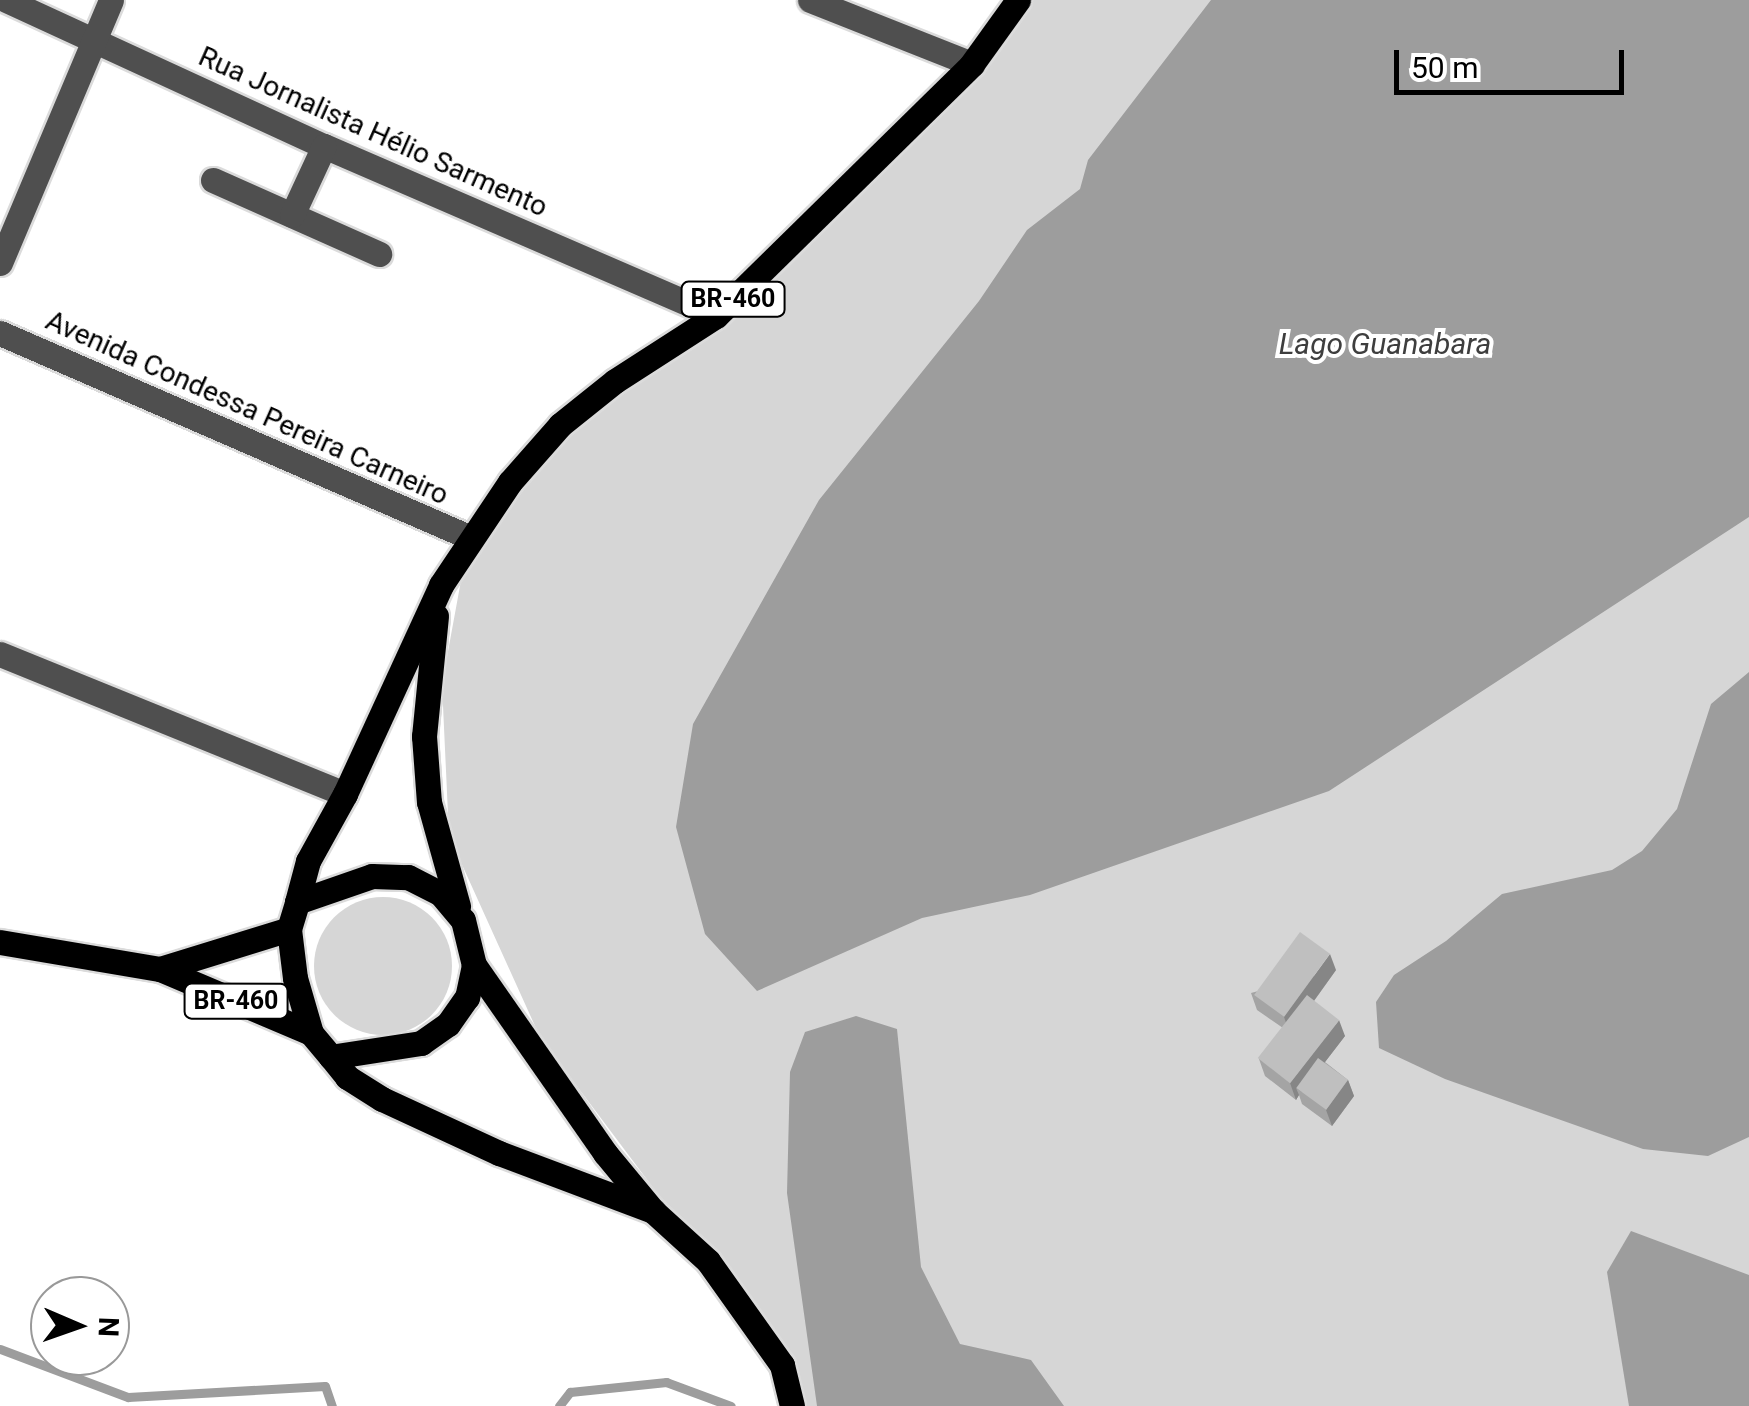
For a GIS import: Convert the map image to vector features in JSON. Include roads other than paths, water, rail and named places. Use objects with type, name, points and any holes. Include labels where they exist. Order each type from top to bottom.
[{"type":"main road","name":"BR-460","points":[[331,1057],[311,1033],[288,930],[308,860],[344,794],[440,584],[469,537],[560,424],[615,381],[716,316],[972,64],[1018,0]]},
{"type":"main road","name":"BR-460","points":[[440,584],[428,668],[424,736],[430,802],[474,965]]},
{"type":"main road","points":[[296,902],[372,876],[408,877],[440,893],[464,920]]},
{"type":"main road","name":"BR-460","points":[[160,969],[288,930]]},
{"type":"main road","name":"BR-460","points":[[0,942],[160,969],[311,1033]]},
{"type":"main road","points":[[474,965],[467,997],[448,1024],[420,1043],[331,1057],[347,1077],[382,1099],[500,1153],[653,1210]]},
{"type":"main road","points":[[474,965],[555,1085],[653,1210],[708,1261],[782,1365],[792,1406]]},
{"type":"street","name":"Rua Jornalista Hélio Sarmento","points":[[6,0],[324,146],[716,316]]},
{"type":"street","points":[[0,263],[111,0]]},
{"type":"street","points":[[810,0],[972,64]]},
{"type":"street","points":[[292,216],[324,146]]},
{"type":"street","points":[[213,180],[379,254]]},
{"type":"street","name":"Avenida Condessa Pereira Carneiro","points":[[0,333],[469,537]]},
{"type":"street","points":[[0,654],[344,794]]},
{"type":"water","name":"Lago Guanabara","points":[[1211,0],[1749,0],[1749,517],[1329,791],[1030,895],[922,918],[757,991],[705,934],[676,827],[693,724],[819,500],[979,301],[1027,230],[1080,189],[1088,160]]},
{"type":"water","points":[[1749,672],[1749,1137],[1708,1156],[1643,1149],[1445,1079],[1379,1048],[1376,1002],[1394,975],[1446,941],[1502,894],[1612,870],[1642,851],[1677,809],[1711,704]]},
{"type":"water","points":[[856,1016],[897,1029],[921,1267],[960,1344],[1031,1360],[1064,1406],[817,1406],[787,1193],[790,1072],[805,1032]]},
{"type":"water","points":[[1631,1231],[1749,1275],[1749,1406],[1629,1406],[1607,1272]]},
{"type":"waterway","points":[[0,1349],[128,1397],[325,1386],[332,1406]]},
{"type":"waterway","points":[[559,1406],[570,1392],[666,1382],[731,1406]]}]
